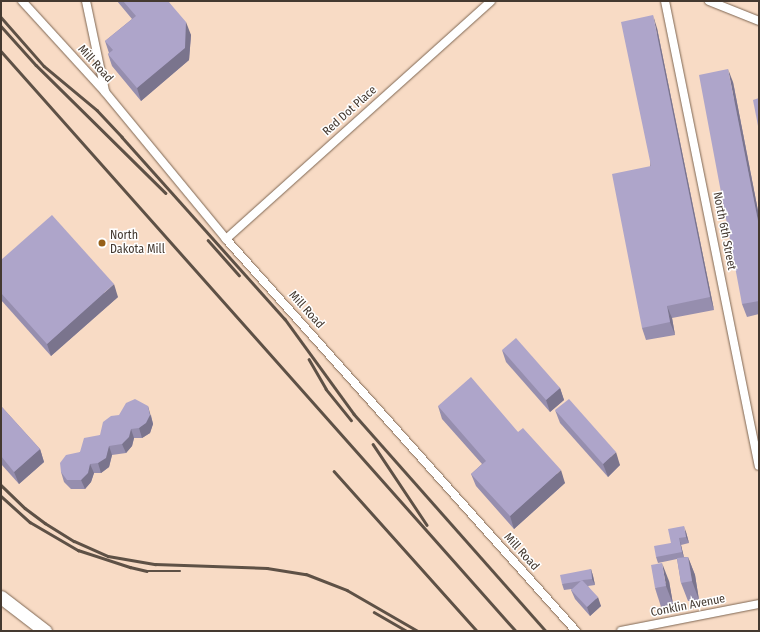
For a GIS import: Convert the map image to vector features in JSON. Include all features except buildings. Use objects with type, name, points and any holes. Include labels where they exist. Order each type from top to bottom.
[{"type":"main road","points":[[1,597],[45,631]]},
{"type":"street","name":"Mill Road","points":[[22,1],[105,92],[226,239],[576,631]]},
{"type":"street","points":[[86,1],[105,92]]},
{"type":"street","name":"Red Dot Place","points":[[226,239],[491,1]]},
{"type":"street","name":"North 6th Street","points":[[665,1],[759,466]]},
{"type":"street","points":[[709,1],[759,21]]},
{"type":"street","name":"Conklin Avenue","points":[[622,631],[759,604]]},
{"type":"railway","points":[[1,17],[44,66],[97,110],[285,319],[354,414],[546,631]]},
{"type":"railway","points":[[1,26],[36,65],[166,193]]},
{"type":"railway","points":[[1,51],[516,631]]},
{"type":"railway","points":[[208,240],[239,275]]},
{"type":"railway","points":[[309,359],[326,389],[351,420]]},
{"type":"railway","points":[[373,444],[427,525]]},
{"type":"railway","points":[[334,471],[477,631]]},
{"type":"railway","points":[[1,485],[25,508],[45,523],[74,541],[108,556],[155,564],[267,568],[306,574],[347,590],[418,631]]},
{"type":"railway","points":[[1,496],[30,522],[78,550],[147,571],[180,571]]},
{"type":"railway","points":[[374,612],[407,631]]},
{"type":"place","name":"North Dakota Mill","points":[[102,243]]}]
